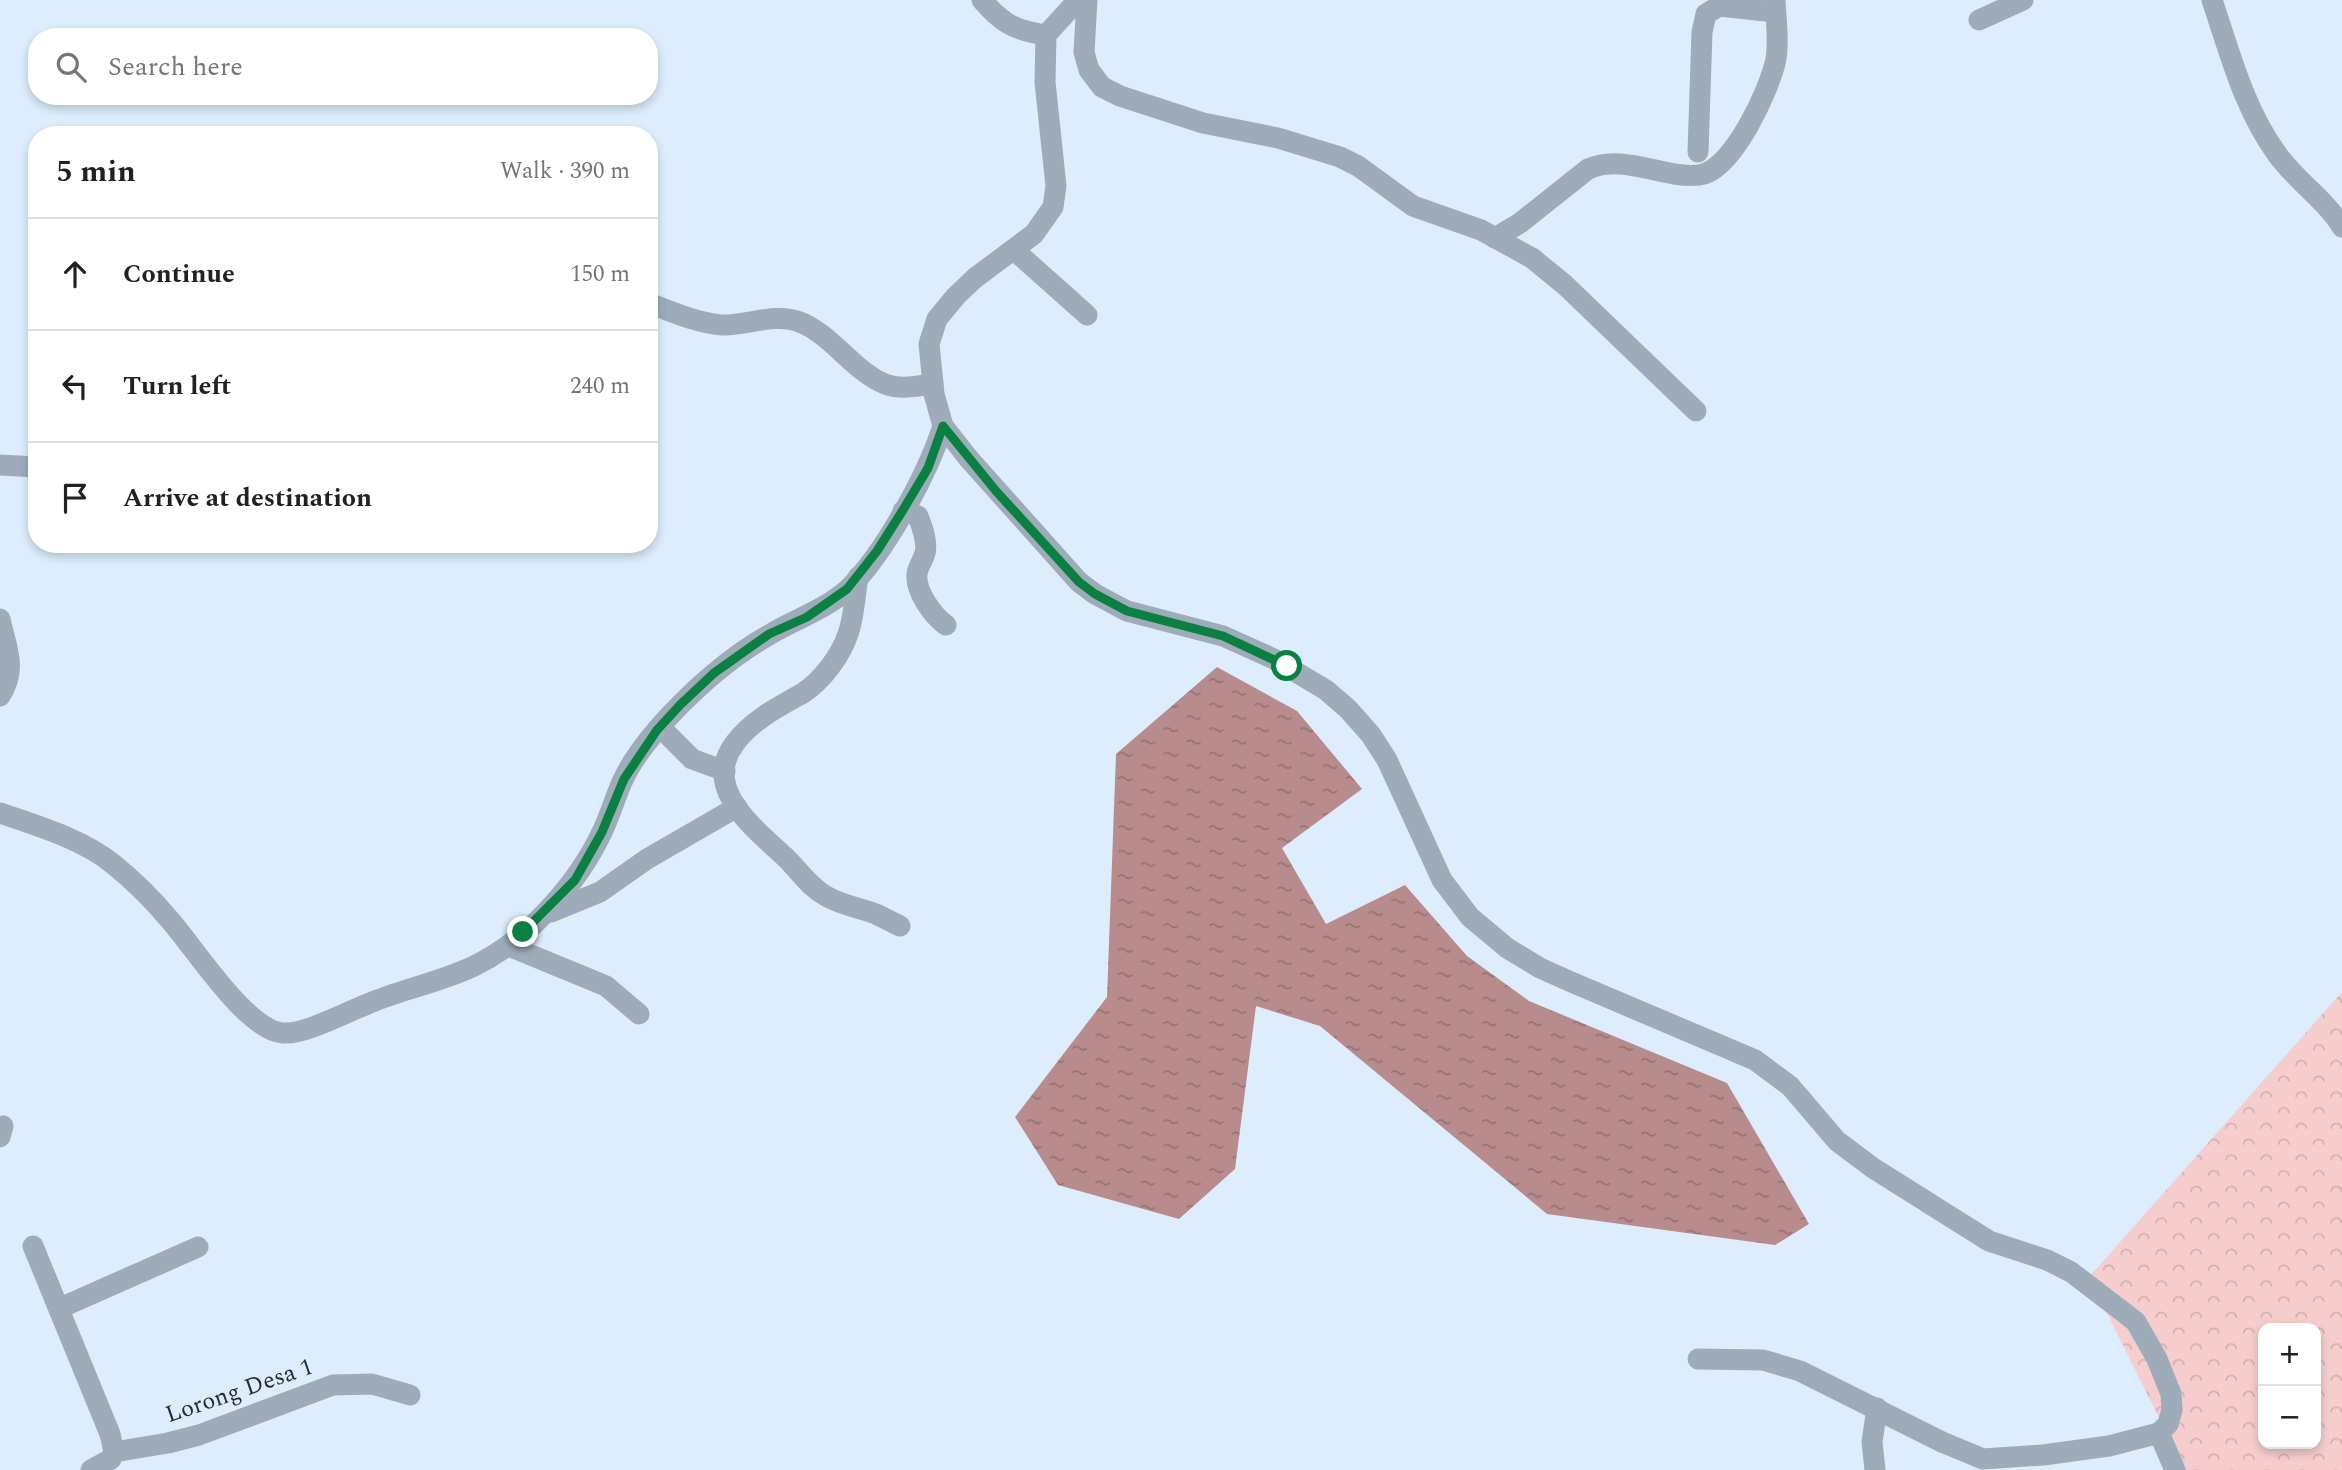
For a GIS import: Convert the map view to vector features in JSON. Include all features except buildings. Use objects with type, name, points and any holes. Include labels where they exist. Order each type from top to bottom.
[{"type":"street","points":[[982,0],[998,19],[1019,31],[1046,35]]},
{"type":"street","points":[[1078,0],[1046,35],[1045,82],[1056,195],[1053,207],[1034,234],[975,278],[937,319],[929,344],[933,384],[943,426],[996,491],[1079,582],[1095,594],[1127,611],[1223,636],[1274,659],[1326,690],[1348,709],[1371,735],[1387,760],[1442,880],[1471,917],[1491,936],[1549,972],[1755,1060],[1790,1086],[1831,1135],[1866,1163],[1989,1241],[2047,1260],[2071,1272],[2136,1322],[2161,1367],[2171,1394],[2172,1410],[2168,1423],[2159,1433],[2109,1446],[2043,1455],[1983,1459],[1972,1463],[1877,1408],[1800,1371],[1781,1364],[1742,1358],[1698,1359]]},
{"type":"street","points":[[1087,0],[1084,52],[1089,70],[1102,87],[1120,96],[1203,123],[1278,138],[1340,157],[1358,166],[1413,206],[1481,230],[1532,258],[1565,285],[1696,411]]},
{"type":"street","points":[[1979,20],[2023,0]]},
{"type":"street","points":[[2212,0],[2249,106],[2262,132],[2279,157],[2321,200],[2342,227]]},
{"type":"street","points":[[1495,238],[1520,223],[1588,169],[1601,164],[1701,175],[1724,162],[1746,128],[1772,75],[1778,36],[1775,6],[1718,6],[1706,14],[1702,32],[1698,152]]},
{"type":"street","points":[[1014,250],[1087,315]]},
{"type":"street","points":[[658,306],[694,319],[722,325],[779,318],[796,320],[825,337],[885,384],[906,387],[933,384]]},
{"type":"street","points":[[0,813],[85,846],[111,862],[168,917],[232,997],[267,1028],[283,1034],[303,1030],[474,966],[509,946],[575,880],[602,832],[624,779],[660,727],[714,673],[769,634],[820,609],[847,589],[903,510],[928,468],[943,426]]},
{"type":"street","points":[[0,465],[28,467]]},
{"type":"street","points":[[903,510],[918,516],[925,541],[925,553],[916,577],[918,586],[931,608],[946,625]]},
{"type":"street","points":[[859,575],[848,634],[830,666],[807,691],[776,708],[735,742],[728,755],[725,785],[730,800],[759,834],[817,891],[900,926]]},
{"type":"street","points":[[0,620],[9,652],[10,670],[8,684],[0,696]]},
{"type":"street","points":[[660,727],[692,759],[725,771]]},
{"type":"street","points":[[537,919],[600,891],[648,859],[737,807]]},
{"type":"street","points":[[509,946],[606,986],[639,1014]]},
{"type":"street","points":[[33,1246],[110,1433],[114,1452]]},
{"type":"street","points":[[60,1308],[198,1247]]},
{"type":"street","name":"Lorong Desa 1","points":[[91,1470],[111,1459],[114,1452],[198,1435],[333,1385],[372,1384],[410,1395]]},
{"type":"street","points":[[1875,1470],[1872,1442],[1877,1408]]},
{"type":"street","points":[[2159,1433],[2175,1470]]},
{"type":"green space","points":[[2342,992],[2342,1470],[2185,1470],[2089,1277]]},
{"type":"water","points":[[1217,667],[1297,711],[1362,789],[1282,848],[1326,924],[1405,885],[1467,956],[1529,1001],[1727,1083],[1809,1224],[1775,1245],[1547,1214],[1320,1026],[1256,1006],[1235,1169],[1179,1219],[1058,1185],[1015,1117],[1107,997],[1116,754]]},
{"type":"route","points":[[523,932],[575,880],[602,832],[624,779],[657,730],[680,705],[714,673],[769,634],[807,617],[847,589],[877,551],[928,468],[943,426],[996,491],[1079,582],[1095,594],[1127,611],[1223,636],[1287,666]]}]
